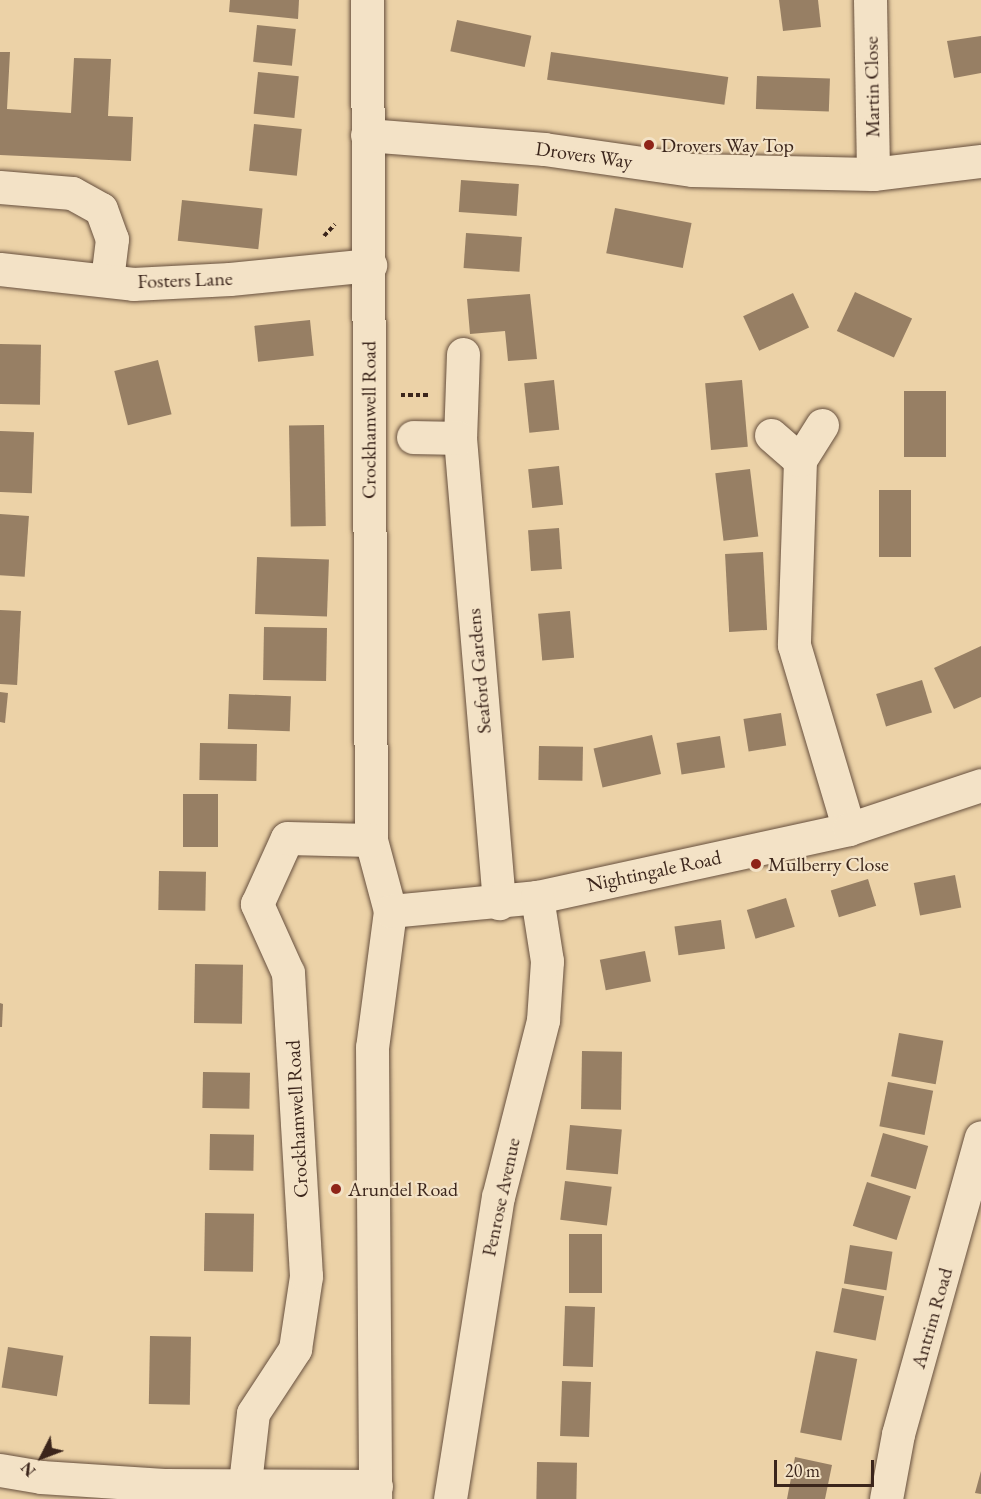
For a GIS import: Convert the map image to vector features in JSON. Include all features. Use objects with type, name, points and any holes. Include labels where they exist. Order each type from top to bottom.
[{"type":"street","name":"Crockhamwell Road","points":[[367,0],[371,840],[390,911],[372,1047],[376,1493]]},
{"type":"street","name":"Martin Close","points":[[870,0],[873,174]]},
{"type":"street","name":"Drovers Way","points":[[367,135],[544,149],[692,171],[873,174],[981,161]]},
{"type":"street","points":[[0,187],[72,192],[101,209],[112,239],[107,280]]},
{"type":"street","name":"Fosters Lane","points":[[0,268],[133,284],[370,265]]},
{"type":"street","name":"Seaford Gardens","points":[[463,354],[460,438],[499,903]]},
{"type":"street","points":[[822,425],[800,460],[794,645],[849,829]]},
{"type":"street","points":[[771,435],[800,460]]},
{"type":"street","points":[[413,437],[460,438]]},
{"type":"street","name":"Nightingale Road","points":[[390,911],[499,903],[537,897],[849,829],[980,790]]},
{"type":"street","name":"Crockhamwell Road","points":[[245,1483],[254,1413],[295,1349],[306,1276],[288,973],[257,903],[288,838],[371,840]]},
{"type":"street","name":"Penrose Avenue","points":[[450,1499],[498,1197],[543,1020],[547,961],[537,897]]},
{"type":"street","name":"Antrim Road","points":[[886,1499],[898,1434],[972,1209],[981,1137]]},
{"type":"street","points":[[0,1470],[41,1477],[164,1485],[245,1483],[376,1493]]},
{"type":"path","points":[[292,273],[368,186]]},
{"type":"path","points":[[368,394],[461,396]]},
{"type":"building","points":[[230,0],[299,0],[298,19],[229,12]]},
{"type":"building","points":[[779,0],[818,0],[821,27],[783,31]]},
{"type":"building","points":[[457,20],[531,36],[525,67],[450,51]]},
{"type":"building","points":[[257,25],[296,29],[292,66],[253,62]]},
{"type":"building","points":[[981,36],[981,73],[954,78],[947,41]]},
{"type":"building","points":[[0,52],[10,52],[7,109],[71,113],[74,58],[111,59],[108,116],[133,117],[131,161],[0,155]]},
{"type":"building","points":[[551,52],[728,77],[724,105],[547,80]]},
{"type":"building","points":[[258,72],[299,76],[294,118],[254,114]]},
{"type":"building","points":[[757,76],[830,79],[829,112],[756,109]]},
{"type":"building","points":[[254,124],[302,129],[297,176],[249,171]]},
{"type":"building","points":[[461,180],[519,184],[517,216],[459,212]]},
{"type":"building","points":[[182,200],[263,208],[258,249],[178,241]]},
{"type":"building","points":[[615,208],[692,223],[683,268],[606,253]]},
{"type":"building","points":[[466,233],[522,237],[519,272],[464,268]]},
{"type":"building","points":[[855,292],[912,319],[894,358],[837,331]]},
{"type":"building","points":[[793,293],[809,327],[759,351],[743,316]]},
{"type":"building","points":[[530,294],[537,359],[508,361],[505,331],[470,334],[467,299]]},
{"type":"building","points":[[310,320],[314,356],[258,362],[254,326]]},
{"type":"building","points":[[0,344],[41,345],[40,405],[0,404]]},
{"type":"building","points":[[158,360],[172,414],[128,425],[114,371]]},
{"type":"building","points":[[554,380],[559,430],[529,433],[524,383]]},
{"type":"building","points":[[742,380],[748,447],[711,450],[705,383]]},
{"type":"building","points":[[904,391],[946,391],[946,457],[904,457]]},
{"type":"building","points":[[324,425],[326,526],[291,527],[289,426]]},
{"type":"building","points":[[0,431],[34,432],[32,493],[0,492]]},
{"type":"building","points":[[559,466],[563,505],[532,508],[528,469]]},
{"type":"building","points":[[750,469],[758,536],[724,541],[715,473]]},
{"type":"building","points":[[879,490],[911,490],[911,557],[879,557]]},
{"type":"building","points":[[0,514],[29,516],[25,577],[0,575]]},
{"type":"building","points":[[559,528],[562,569],[531,571],[528,530]]},
{"type":"building","points":[[763,552],[767,630],[729,632],[725,554]]},
{"type":"building","points":[[257,557],[329,560],[327,616],[255,614]]},
{"type":"building","points":[[0,610],[21,611],[17,685],[0,684]]},
{"type":"building","points":[[570,611],[574,658],[542,661],[538,614]]},
{"type":"building","points":[[264,627],[327,628],[326,681],[263,680]]},
{"type":"building","points":[[981,646],[981,697],[954,709],[934,668]]},
{"type":"building","points":[[922,680],[932,713],[886,727],[876,694]]},
{"type":"building","points":[[0,692],[8,693],[5,723],[0,722]]},
{"type":"building","points":[[229,694],[291,696],[290,731],[228,729]]},
{"type":"building","points":[[781,713],[786,746],[749,752],[743,719]]},
{"type":"building","points":[[652,735],[661,774],[603,787],[594,748]]},
{"type":"building","points":[[720,736],[725,768],[682,774],[677,743]]},
{"type":"building","points":[[200,743],[257,744],[256,781],[199,780]]},
{"type":"building","points":[[539,746],[583,747],[582,781],[538,780]]},
{"type":"building","points":[[183,794],[218,794],[218,847],[183,847]]},
{"type":"building","points":[[159,871],[206,872],[205,911],[158,910]]},
{"type":"building","points":[[955,875],[961,907],[920,915],[914,883]]},
{"type":"building","points":[[868,879],[876,906],[839,917],[831,890]]},
{"type":"building","points":[[786,898],[795,927],[756,939],[747,910]]},
{"type":"building","points":[[721,920],[725,949],[678,955],[674,927]]},
{"type":"building","points":[[645,951],[651,981],[606,990],[600,960]]},
{"type":"building","points":[[195,964],[243,965],[242,1024],[194,1023]]},
{"type":"building","points":[[0,1003],[3,1004],[2,1027],[0,1027]]},
{"type":"building","points":[[899,1033],[943,1041],[936,1084],[891,1076]]},
{"type":"building","points":[[582,1051],[622,1052],[621,1110],[581,1109]]},
{"type":"building","points":[[203,1072],[250,1073],[249,1109],[202,1108]]},
{"type":"building","points":[[888,1082],[933,1091],[925,1135],[879,1126]]},
{"type":"building","points":[[570,1125],[622,1130],[618,1174],[566,1170]]},
{"type":"building","points":[[883,1133],[928,1146],[916,1189],[871,1176]]},
{"type":"building","points":[[210,1134],[254,1135],[253,1171],[209,1170]]},
{"type":"building","points":[[565,1181],[612,1187],[607,1225],[560,1220]]},
{"type":"building","points":[[867,1182],[911,1196],[897,1240],[853,1226]]},
{"type":"building","points":[[205,1213],[254,1214],[253,1272],[204,1271]]},
{"type":"building","points":[[569,1234],[602,1234],[602,1293],[569,1293]]},
{"type":"building","points":[[850,1245],[892,1252],[886,1290],[844,1284]]},
{"type":"building","points":[[842,1288],[884,1296],[876,1340],[833,1332]]},
{"type":"building","points":[[565,1306],[595,1307],[593,1367],[563,1366]]},
{"type":"building","points":[[150,1336],[191,1337],[190,1405],[149,1404]]},
{"type":"building","points":[[8,1347],[63,1356],[57,1396],[2,1387]]},
{"type":"building","points":[[816,1351],[857,1359],[841,1440],[800,1432]]},
{"type":"building","points":[[562,1381],[591,1382],[589,1437],[560,1436]]},
{"type":"building","points":[[795,1457],[832,1465],[825,1499],[787,1499]]},
{"type":"building","points":[[537,1462],[577,1463],[576,1499],[536,1499]]},
{"type":"building","points":[[981,1471],[981,1494],[975,1493]]},
{"type":"place","name":"Drovers Way Top","points":[[649,145]]},
{"type":"place","name":"Mulberry Close","points":[[756,864]]},
{"type":"place","name":"Arundel Road","points":[[336,1189]]}]
